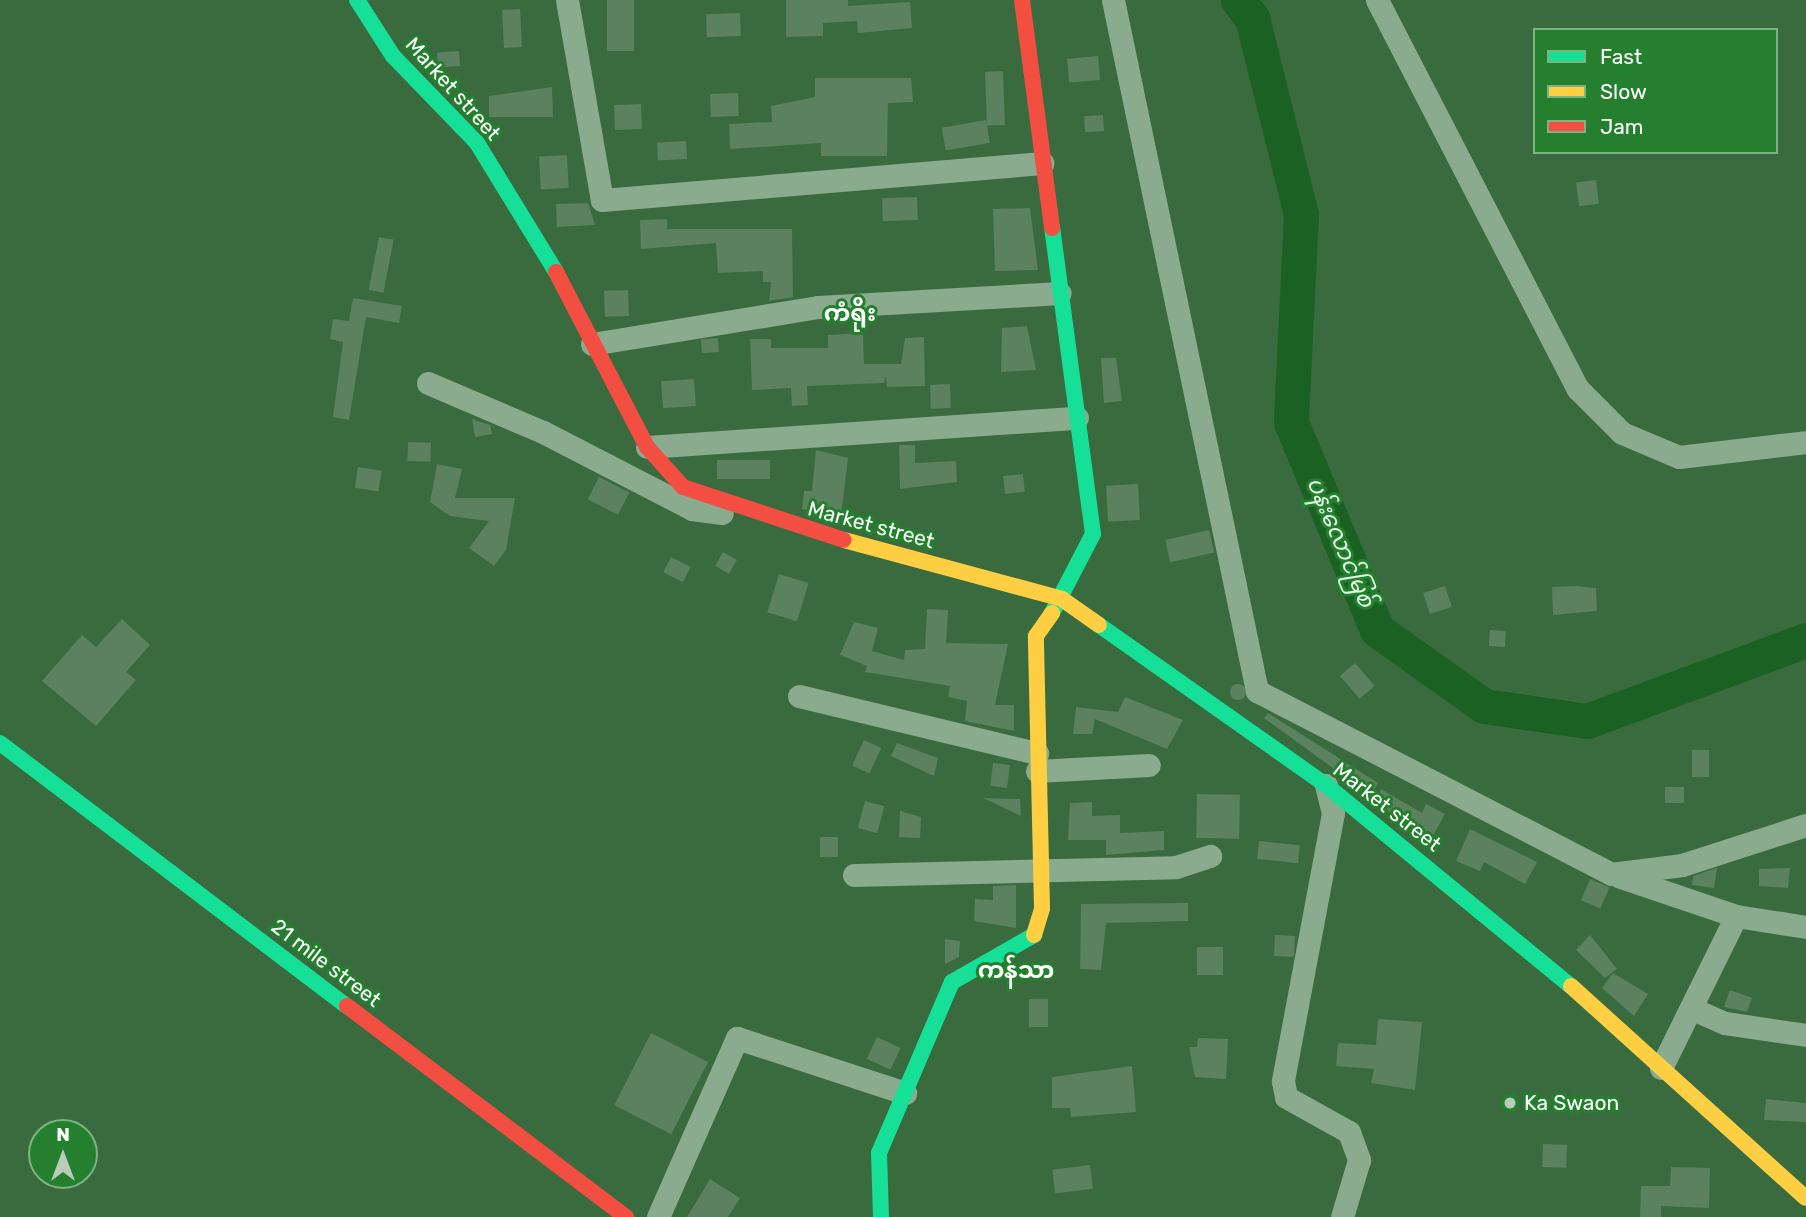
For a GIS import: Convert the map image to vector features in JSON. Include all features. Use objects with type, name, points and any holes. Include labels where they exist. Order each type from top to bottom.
[{"type":"street","name":"Market street","points":[[357,0],[393,56],[477,143],[537,234],[647,447],[683,487],[766,519],[1062,599],[1326,785],[1525,945],[1806,1198]]},
{"type":"street","points":[[567,0],[602,200],[1042,163]]},
{"type":"street","points":[[881,1217],[879,1153],[952,982],[1032,940],[1042,908],[1038,871],[1036,636],[1062,599],[1093,534],[1022,0]]},
{"type":"street","points":[[1113,0],[1257,691],[1611,874],[1736,916],[1806,927]]},
{"type":"street","points":[[1377,0],[1578,389],[1622,433],[1679,457],[1806,442]]},
{"type":"street","points":[[592,344],[818,307],[1060,293]]},
{"type":"street","points":[[428,383],[543,432],[692,509],[766,519]]},
{"type":"street","points":[[647,447],[1077,418]]},
{"type":"street","points":[[799,696],[1037,762],[1149,765]]},
{"type":"street","name":"21 mile street","points":[[0,743],[626,1217]]},
{"type":"street","points":[[1326,785],[1333,813],[1283,1081],[1286,1097],[1349,1132],[1359,1160],[1342,1217]]},
{"type":"street","points":[[1611,874],[1682,864],[1806,825]]},
{"type":"street","points":[[854,875],[1176,867],[1210,856]]},
{"type":"street","points":[[1661,1068],[1693,1009],[1736,916]]},
{"type":"street","points":[[1693,1009],[1725,1023],[1806,1035]]},
{"type":"street","points":[[658,1217],[737,1038],[905,1093]]},
{"type":"building","points":[[607,0],[634,0],[634,51],[607,51]]},
{"type":"building","points":[[786,0],[848,0],[848,6],[910,2],[912,28],[858,33],[857,21],[823,23],[823,36],[786,37]]},
{"type":"building","points":[[520,9],[522,47],[504,48],[502,10]]},
{"type":"building","points":[[740,13],[741,36],[707,37],[706,14]]},
{"type":"building","points":[[459,51],[460,66],[438,67],[437,53]]},
{"type":"building","points":[[1098,56],[1100,80],[1069,83],[1067,59]]},
{"type":"building","points":[[1003,71],[1005,125],[987,126],[985,72]]},
{"type":"building","points":[[815,78],[911,78],[913,102],[888,103],[887,156],[821,156],[821,143],[730,149],[729,124],[772,122],[771,106],[815,97]]},
{"type":"building","points":[[552,87],[553,117],[489,117],[489,96]]},
{"type":"building","points":[[738,93],[739,116],[711,117],[710,94]]},
{"type":"building","points":[[641,104],[642,129],[615,130],[614,105]]},
{"type":"building","points":[[1103,115],[1104,131],[1085,132],[1084,116]]},
{"type":"building","points":[[986,120],[990,143],[946,150],[942,128]]},
{"type":"building","points":[[686,141],[687,159],[658,160],[657,143]]},
{"type":"building","points":[[567,155],[569,188],[541,189],[539,156]]},
{"type":"building","points":[[1596,180],[1599,204],[1579,206],[1576,182]]},
{"type":"building","points":[[917,197],[918,220],[883,221],[882,198]]},
{"type":"building","points":[[588,203],[595,225],[557,227],[556,204]]},
{"type":"building","points":[[1030,208],[1038,270],[995,271],[993,209]]},
{"type":"building","points":[[667,219],[667,229],[792,229],[793,297],[769,301],[771,282],[763,282],[763,271],[718,273],[716,243],[641,249],[640,220]]},
{"type":"building","points":[[379,237],[394,240],[383,293],[369,290]]},
{"type":"building","points":[[628,290],[629,316],[605,317],[604,291]]},
{"type":"building","points":[[353,298],[402,306],[399,323],[366,317],[349,420],[333,417],[343,342],[330,339],[333,319],[349,321]]},
{"type":"building","points":[[1027,326],[1036,370],[1001,372],[1002,328]]},
{"type":"building","points":[[863,333],[864,364],[901,364],[905,338],[924,337],[925,386],[887,387],[886,376],[884,383],[807,386],[808,405],[792,406],[791,388],[752,390],[750,339],[771,339],[771,348],[828,348],[828,335]]},
{"type":"building","points":[[718,338],[719,352],[702,353],[701,339]]},
{"type":"building","points":[[1101,358],[1116,358],[1122,401],[1104,403]]},
{"type":"building","points":[[694,379],[696,406],[663,408],[661,381]]},
{"type":"building","points":[[950,384],[951,408],[931,409],[930,385]]},
{"type":"building","points":[[472,419],[490,425],[492,434],[475,437]]},
{"type":"building","points":[[408,442],[431,443],[430,462],[407,461]]},
{"type":"building","points":[[899,445],[915,445],[915,463],[956,461],[957,482],[900,489]]},
{"type":"building","points":[[816,450],[848,458],[841,516],[802,509],[804,491],[812,491]]},
{"type":"building","points":[[717,460],[770,460],[770,479],[717,479]]},
{"type":"building","points":[[437,464],[462,469],[455,498],[515,498],[506,550],[494,566],[469,548],[489,521],[450,516],[430,502]]},
{"type":"building","points":[[358,467],[382,471],[378,491],[355,488]]},
{"type":"building","points":[[1023,474],[1025,492],[1005,494],[1003,476]]},
{"type":"building","points":[[599,477],[629,492],[618,515],[588,499]]},
{"type":"building","points":[[1138,484],[1140,520],[1108,522],[1106,486]]},
{"type":"building","points":[[1209,530],[1214,552],[1170,563],[1165,540]]},
{"type":"building","points":[[723,552],[737,560],[729,574],[715,566]]},
{"type":"building","points":[[671,557],[691,567],[683,582],[663,572]]},
{"type":"building","points":[[779,574],[809,583],[797,621],[767,612]]},
{"type":"building","points":[[1445,586],[1452,607],[1430,614],[1423,593]]},
{"type":"building","points":[[1552,587],[1596,588],[1597,611],[1553,615]]},
{"type":"building","points":[[927,609],[948,610],[946,643],[1008,644],[995,705],[1014,705],[1014,731],[965,721],[967,701],[948,697],[950,686],[865,672],[867,666],[840,655],[854,622],[878,628],[872,651],[904,660],[905,650],[925,649]]},
{"type":"building","points":[[122,619],[150,645],[126,672],[136,680],[96,726],[42,681],[82,635],[96,647]]},
{"type":"building","points":[[1490,630],[1506,631],[1505,647],[1489,646]]},
{"type":"building","points":[[1355,663],[1375,686],[1360,699],[1340,676]]},
{"type":"building","points":[[1238,684],[1246,692],[1238,700],[1230,692]]},
{"type":"building","points":[[1125,697],[1183,720],[1167,749],[1095,719],[1092,734],[1073,734],[1076,707],[1118,712]]},
{"type":"building","points":[[1268,713],[1378,783],[1371,796],[1264,718]]},
{"type":"building","points":[[864,740],[881,748],[869,773],[852,765]]},
{"type":"building","points":[[897,743],[938,758],[934,776],[891,756]]},
{"type":"building","points":[[1692,750],[1709,750],[1709,777],[1692,777]]},
{"type":"building","points":[[993,763],[1010,765],[1007,788],[990,786]]},
{"type":"building","points":[[1665,787],[1684,787],[1684,803],[1665,803]]},
{"type":"building","points":[[1381,789],[1422,813],[1426,804],[1445,814],[1433,836],[1423,838],[1375,800]]},
{"type":"building","points":[[1197,794],[1240,795],[1239,839],[1196,838]]},
{"type":"building","points":[[983,798],[1020,799],[1021,816]]},
{"type":"building","points":[[865,801],[884,806],[877,833],[858,828]]},
{"type":"building","points":[[1092,802],[1092,816],[1120,815],[1120,833],[1164,831],[1164,850],[1106,855],[1106,840],[1068,840],[1070,803]]},
{"type":"building","points":[[900,811],[921,817],[920,838],[899,837]]},
{"type":"building","points":[[1470,829],[1537,862],[1525,884],[1484,862],[1480,871],[1456,861]]},
{"type":"building","points":[[820,837],[838,837],[838,857],[820,857]]},
{"type":"building","points":[[1259,841],[1300,845],[1298,863],[1257,859]]},
{"type":"building","points":[[1717,868],[1714,888],[1692,885],[1693,876]]},
{"type":"building","points":[[1790,868],[1788,888],[1759,886],[1759,869]]},
{"type":"building","points":[[1590,879],[1609,887],[1600,908],[1581,900]]},
{"type":"building","points":[[1016,885],[1016,928],[974,921],[975,899],[993,900],[993,886]]},
{"type":"building","points":[[1188,903],[1188,921],[1106,923],[1101,970],[1080,969],[1081,904]]},
{"type":"building","points":[[1275,935],[1295,936],[1294,957],[1274,956]]},
{"type":"building","points":[[1590,935],[1617,969],[1605,978],[1576,950]]},
{"type":"building","points":[[945,939],[960,941],[959,957],[945,964]]},
{"type":"building","points":[[1197,947],[1223,947],[1223,975],[1197,975]]},
{"type":"building","points":[[1613,973],[1648,994],[1634,1016],[1602,988]]},
{"type":"building","points":[[1730,990],[1752,998],[1747,1012],[1724,1007]]},
{"type":"building","points":[[1029,999],[1048,999],[1048,1027],[1029,1027]]},
{"type":"building","points":[[1378,1019],[1422,1022],[1415,1090],[1371,1083],[1374,1069],[1336,1066],[1338,1043],[1376,1045]]},
{"type":"building","points":[[651,1033],[708,1062],[671,1134],[614,1105]]},
{"type":"building","points":[[877,1037],[901,1048],[890,1070],[867,1059]]},
{"type":"building","points":[[1198,1038],[1228,1039],[1226,1079],[1195,1077],[1189,1047],[1197,1047]]},
{"type":"building","points":[[1132,1066],[1136,1112],[1071,1117],[1070,1108],[1052,1108],[1052,1077]]},
{"type":"building","points":[[1766,1099],[1806,1103],[1806,1122],[1764,1120]]},
{"type":"building","points":[[1543,1144],[1567,1145],[1566,1168],[1542,1167]]},
{"type":"building","points":[[1090,1165],[1093,1189],[1055,1193],[1052,1170]]},
{"type":"building","points":[[1671,1167],[1710,1168],[1709,1208],[1661,1206],[1661,1217],[1640,1217],[1641,1186],[1670,1186]]},
{"type":"building","points":[[710,1179],[740,1198],[728,1217],[687,1217]]},
{"type":"waterway","name":"ပန်းလောင်မြစ်","points":[[1238,0],[1252,18],[1301,214],[1291,422],[1377,630],[1484,706],[1587,721],[1806,640]]},
{"type":"traffic: fast","points":[[357,0],[393,56],[477,143],[556,272]]},
{"type":"traffic: fast","points":[[1052,228],[1093,534],[1052,613]]},
{"type":"traffic: fast","points":[[1099,625],[1326,785],[1571,986]]},
{"type":"traffic: fast","points":[[0,743],[347,1006]]},
{"type":"traffic: fast","points":[[881,1217],[879,1153],[952,982],[1034,935]]},
{"type":"traffic: slow","points":[[844,540],[1062,599],[1099,625]]},
{"type":"traffic: slow","points":[[1034,935],[1042,908],[1036,636],[1052,613]]},
{"type":"traffic: slow","points":[[1571,986],[1806,1198]]},
{"type":"traffic: jam","points":[[1022,0],[1052,228]]},
{"type":"traffic: jam","points":[[556,272],[647,447],[683,487],[844,540]]},
{"type":"traffic: jam","points":[[347,1006],[626,1217]]},
{"type":"place","name":"Ka Swaon","points":[[1510,1103]]},
{"type":"district","name":"ကံရိုး","points":[[850,314]]},
{"type":"district","name":"ကန်သာ","points":[[1016,971]]}]
